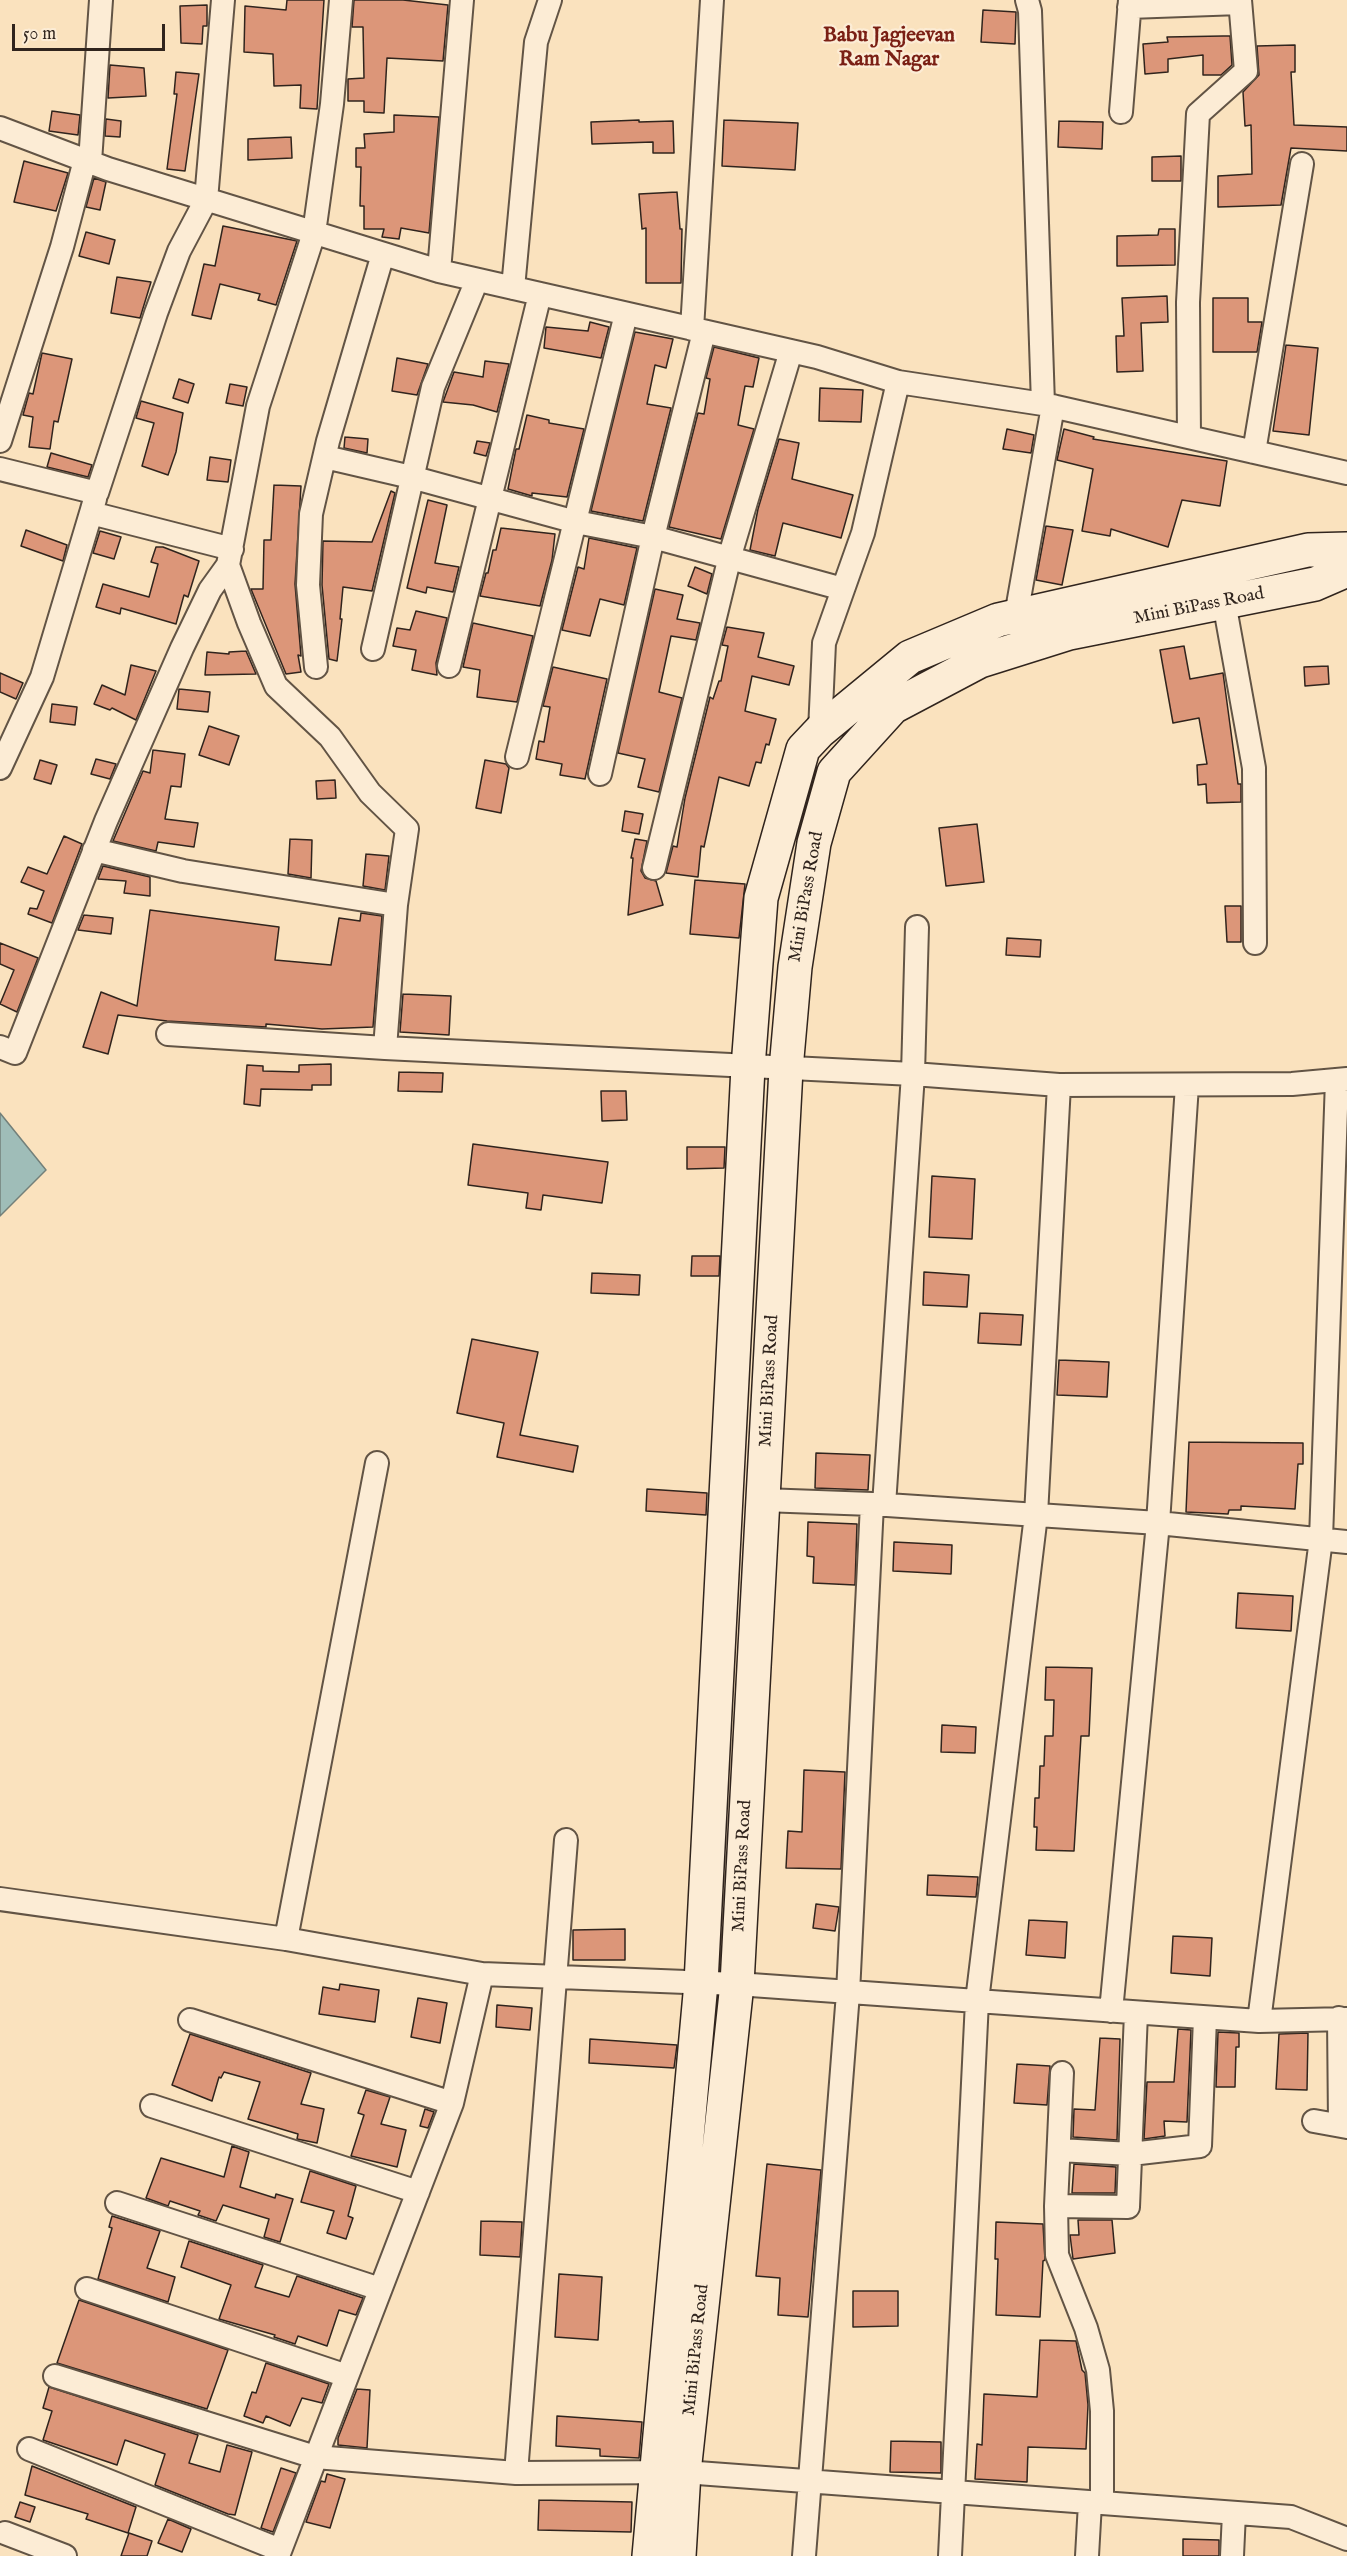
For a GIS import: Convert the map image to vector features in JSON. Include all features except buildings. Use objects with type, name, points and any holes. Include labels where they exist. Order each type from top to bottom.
[{"type":"street","points":[[0,441],[87,161],[101,0]]},
{"type":"street","points":[[0,768],[42,677],[94,503],[156,313],[179,251],[206,200],[223,0]]},
{"type":"street","points":[[0,1047],[15,1053],[94,850],[182,648],[210,590],[230,557],[258,406],[314,233],[332,104],[341,0]]},
{"type":"street","points":[[439,271],[462,0]]},
{"type":"street","points":[[513,288],[536,42],[549,0]]},
{"type":"street","points":[[600,774],[698,330],[712,0]]},
{"type":"street","points":[[1016,616],[1048,405],[1030,12],[1027,0]]},
{"type":"street","points":[[1121,111],[1130,3],[1240,1],[1246,71],[1198,114],[1188,302],[1189,437]]},
{"type":"street","points":[[0,128],[87,161],[206,200],[439,271],[791,351],[898,382],[1048,405],[1347,473]]},
{"type":"street","points":[[1254,452],[1302,164]]},
{"type":"street","points":[[316,667],[308,585],[311,514],[383,254]]},
{"type":"street","points":[[373,649],[433,387],[477,280]]},
{"type":"street","points":[[449,666],[540,294]]},
{"type":"street","points":[[517,757],[626,314]]},
{"type":"street","points":[[654,868],[730,558],[791,351]]},
{"type":"street","points":[[820,731],[824,643],[863,533],[898,382]]},
{"type":"street","points":[[325,457],[411,477],[491,501],[576,522],[653,537],[843,589]]},
{"type":"street","points":[[0,470],[94,503],[230,557]]},
{"type":"street","points":[[649,2556],[670,2472],[702,1983],[748,1067],[761,898],[803,749],[820,731],[910,657],[998,620],[1308,550],[1347,549]]},
{"type":"street","points":[[230,557],[249,623],[276,686],[330,737],[370,793],[407,829],[396,905],[385,1048]]},
{"type":"street","name":"Mini BiPass Road","points":[[679,2556],[670,2472],[737,1984],[786,1069],[795,967],[814,843],[834,772],[893,707],[980,661],[1069,633],[1315,584],[1347,570]]},
{"type":"street","points":[[1224,602],[1254,768],[1256,943]]},
{"type":"street","points":[[94,850],[183,871],[396,905]]},
{"type":"street","points":[[804,2556],[848,1993],[878,1505],[913,1074],[917,927]]},
{"type":"street","points":[[168,1034],[385,1048],[913,1074],[1059,1085],[1292,1084],[1342,1080],[1321,1539],[1259,2021]]},
{"type":"street","points":[[950,2556],[977,2001],[1036,1515],[1059,1085]]},
{"type":"street","points":[[1112,2011],[1158,1523],[1187,1085]]},
{"type":"street","points":[[286,1939],[377,1463]]},
{"type":"street","points":[[763,1500],[1158,1523],[1347,1542]]},
{"type":"street","points":[[516,2473],[566,1840]]},
{"type":"street","points":[[0,1899],[286,1939],[482,1974],[737,1984],[1259,2021],[1343,2019],[1343,2125],[1314,2121]]},
{"type":"street","points":[[29,2449],[279,2553],[452,2103],[482,1974]]},
{"type":"street","points":[[1056,2206],[1128,2207],[1136,2013]]},
{"type":"street","points":[[1059,2150],[1131,2154],[1200,2146],[1205,2018]]},
{"type":"street","points":[[190,2020],[452,2103]]},
{"type":"street","points":[[1062,2073],[1056,2206],[1057,2255],[1086,2328],[1098,2370],[1102,2411],[1096,2503],[1087,2556]]},
{"type":"street","points":[[152,2106],[418,2192]]},
{"type":"street","points":[[117,2203],[380,2289]]},
{"type":"street","points":[[87,2289],[347,2376]]},
{"type":"street","points":[[55,2376],[315,2457],[516,2473],[670,2472],[1291,2517],[1347,2539]]},
{"type":"street","points":[[1232,2556],[1234,2513]]},
{"type":"street","points":[[5,2533],[65,2556]]},
{"type":"water","points":[[0,1113],[46,1170],[0,1216]]},
{"type":"district","name":"Babu Jagjeevan Ram Nagar","points":[[889,49]]}]
